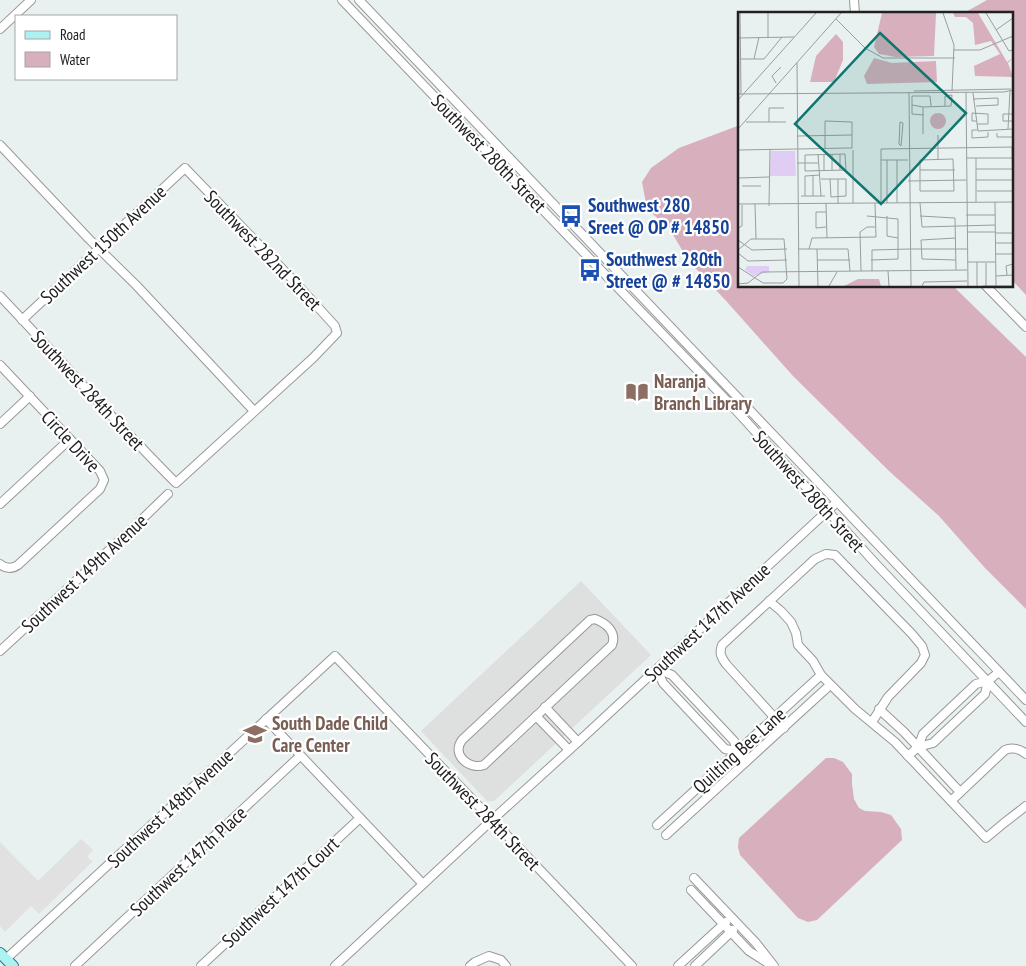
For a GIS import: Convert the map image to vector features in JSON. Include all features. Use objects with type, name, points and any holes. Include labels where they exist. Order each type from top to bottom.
[{"type":"street","points":[[0,29],[31,0]]},
{"type":"street","name":"Southwest 280th Street","points":[[342,0],[732,407],[876,564],[1026,722]]},
{"type":"street","points":[[353,11],[360,1]]},
{"type":"street","name":"Southwest 280th Street","points":[[360,1],[1026,700]]},
{"type":"street","points":[[439,101],[447,93]]},
{"type":"street","points":[[0,145],[136,285],[254,411]]},
{"type":"street","points":[[507,172],[514,164]]},
{"type":"street","name":"Southwest 150th Avenue","points":[[22,320],[185,168]]},
{"type":"street","name":"Southwest 282nd Street","points":[[185,168],[295,282],[335,326],[338,333],[254,411]]},
{"type":"street","points":[[567,236],[574,226]]},
{"type":"street","points":[[615,286],[624,278]]},
{"type":"street","points":[[988,288],[1026,327]]},
{"type":"street","name":"Southwest 284th Street","points":[[0,296],[176,483],[254,411]]},
{"type":"street","name":"Circle Drive","points":[[0,365],[100,471],[104,480],[100,489],[18,565],[14,568],[8,568],[0,564]]},
{"type":"street","points":[[0,424],[30,396]]},
{"type":"street","points":[[0,504],[70,439]]},
{"type":"street","name":"Southwest 149th Avenue","points":[[0,651],[168,494]]},
{"type":"street","name":"Southwest 147th Avenue","points":[[335,966],[837,502]]},
{"type":"street","points":[[784,728],[726,664],[720,651],[722,645],[769,601],[815,559],[826,554],[836,555],[912,634],[922,646],[925,655],[921,663],[888,697],[872,722]]},
{"type":"street","points":[[876,564],[886,554]]},
{"type":"street","points":[[769,601],[791,622],[796,633],[798,646],[830,685],[855,709],[895,742],[986,838],[1026,806]]},
{"type":"street","points":[[595,619],[602,622],[614,636],[612,645],[545,708],[484,765],[478,767],[470,765],[459,754],[458,748],[462,740],[590,620],[595,619]]},
{"type":"street","name":"Southwest 284th Street","points":[[335,656],[632,966]]},
{"type":"street","name":"Southwest 148th Avenue","points":[[6,959],[335,656]]},
{"type":"street","points":[[657,669],[663,683],[725,749],[737,752]]},
{"type":"street","points":[[657,669],[672,675],[734,741],[737,752],[746,762]]},
{"type":"street","points":[[918,747],[923,734],[976,684],[988,682],[999,672]]},
{"type":"street","name":"Quilting Bee Lane","points":[[657,825],[821,675]]},
{"type":"street","points":[[908,756],[918,747],[932,743],[985,694],[988,682]]},
{"type":"street","name":"Quilting Bee Lane","points":[[666,835],[830,685]]},
{"type":"street","points":[[545,708],[578,742]]},
{"type":"street","points":[[880,709],[960,792]]},
{"type":"street","points":[[536,716],[569,750]]},
{"type":"street","points":[[266,719],[423,884]]},
{"type":"street","points":[[951,800],[1005,750],[1009,748],[1015,749],[1026,754]]},
{"type":"street","name":"Southwest 147th Place","points":[[75,966],[300,756]]},
{"type":"street","name":"Southwest 147th Court","points":[[201,966],[360,818]]},
{"type":"street","points":[[694,878],[756,943],[773,966]]},
{"type":"street","points":[[691,890],[748,950],[773,966]]},
{"type":"street","points":[[678,966],[731,917]]},
{"type":"street","points":[[695,966],[738,925]]},
{"type":"street","points":[[470,966],[488,956],[504,963]]},
{"type":"shaded area","points":[[581,581],[651,655],[494,801],[487,801],[421,731]]},
{"type":"shaded area","points":[[81,839],[93,850],[87,856],[92,862],[39,914],[31,906],[5,932],[0,926],[0,842],[38,881]]},
{"type":"water","points":[[987,0],[1026,0],[1026,295],[1014,282],[1014,12],[966,12]]},
{"type":"water","points":[[738,126],[738,288],[955,288],[1026,357],[1026,609],[985,568],[939,516],[889,471],[793,376],[688,260],[669,228],[647,209],[642,182],[651,168],[679,148]]},
{"type":"water","points":[[826,758],[834,758],[843,762],[852,774],[854,799],[859,808],[865,811],[891,815],[901,829],[902,840],[817,920],[808,922],[798,918],[740,855],[738,847],[739,838]]},
{"type":"place","name":"Southwest 280 Sreet @ OP # 14850","points":[[571,216]]},
{"type":"place","name":"Southwest 280th Street @ # 14850","points":[[590,270]]},
{"type":"place","name":"Naranja Branch Library","points":[[637,392]]},
{"type":"place","name":"South Dade Child Care Center","points":[[255,734]]}]
